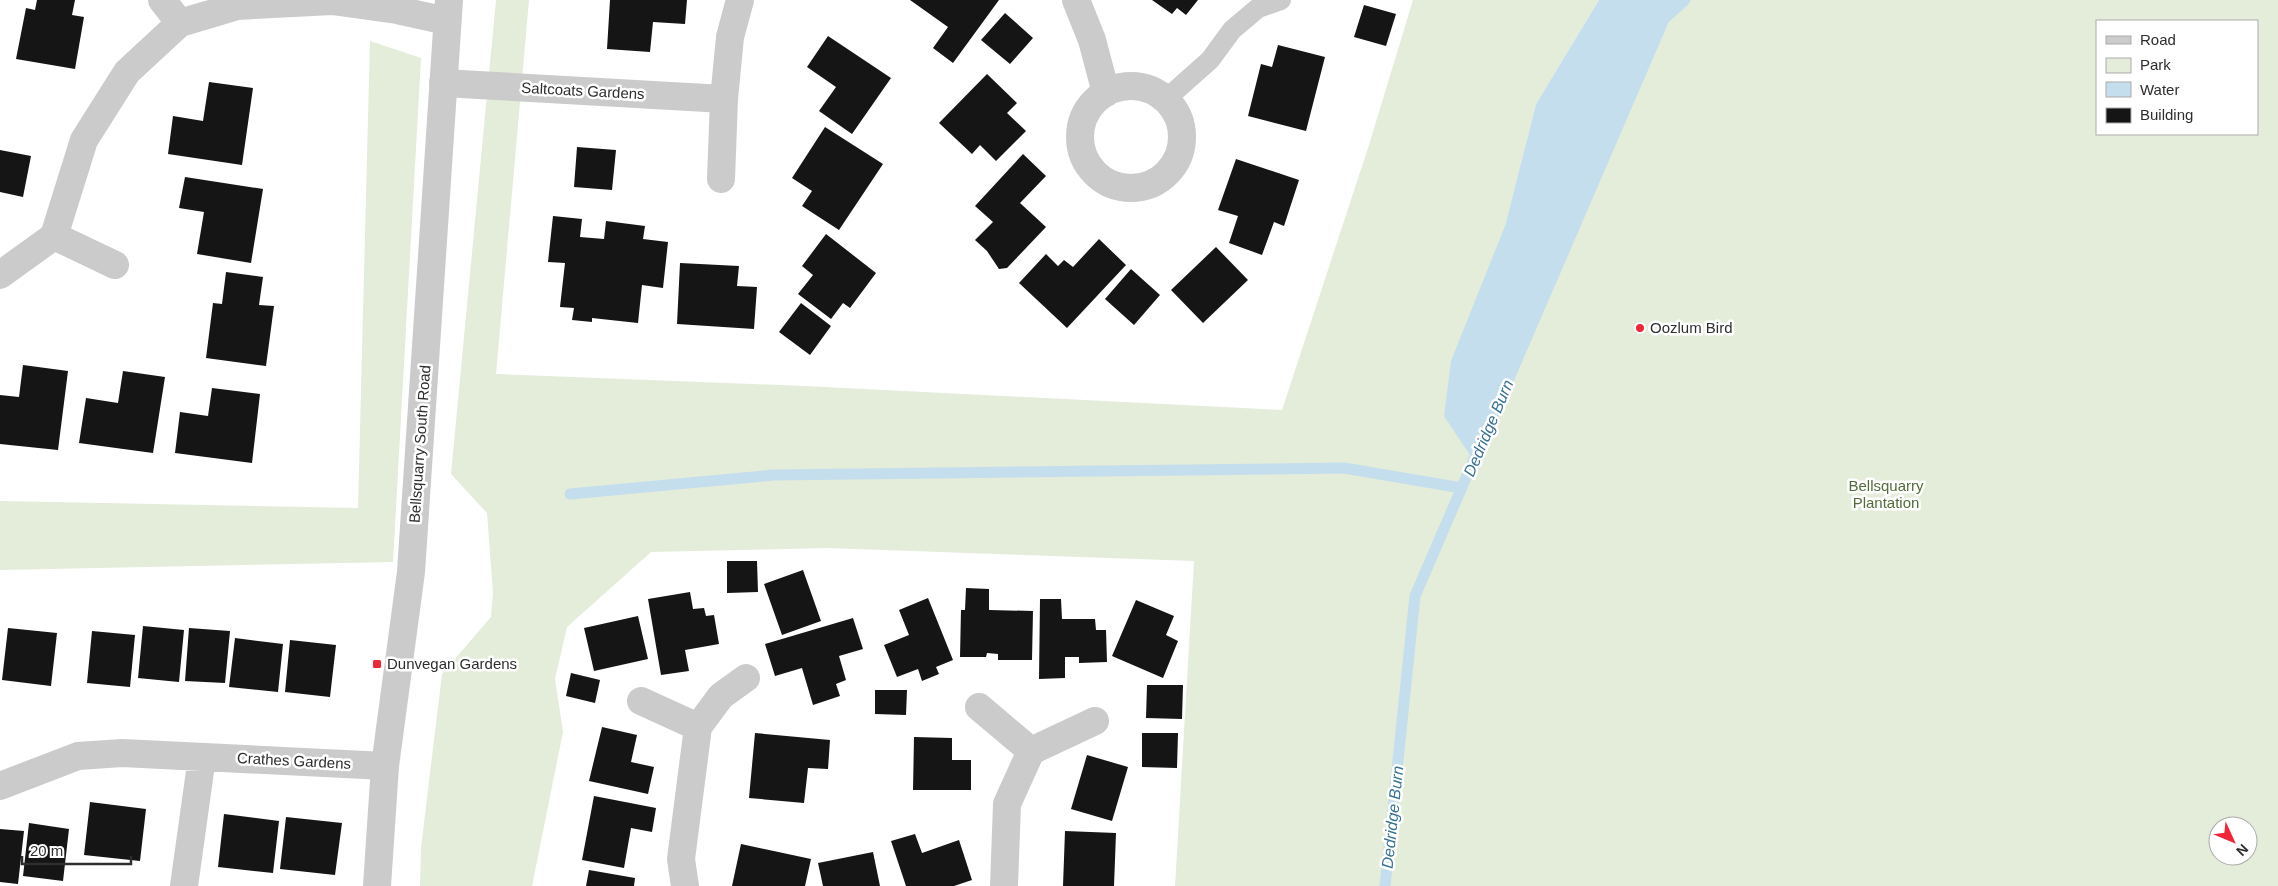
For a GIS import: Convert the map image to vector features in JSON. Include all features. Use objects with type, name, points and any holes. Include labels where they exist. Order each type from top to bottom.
[{"type":"street","points":[[162,0],[180,23]]},
{"type":"street","points":[[721,179],[724,99],[730,36],[740,0]]},
{"type":"street","points":[[1076,0],[1092,40],[1106,93]]},
{"type":"street","points":[[0,275],[54,236],[84,140],[128,72],[180,23],[237,6],[332,1],[397,10],[448,10]]},
{"type":"street","name":"Bellsquarry South Road","points":[[377,886],[385,766],[411,572],[448,10]]},
{"type":"street","name":"Saltcoats Gardens","points":[[443,83],[724,99]]},
{"type":"street","points":[[1137,86],[1153,90],[1166,100],[1177,112],[1182,128],[1182,144],[1176,161],[1166,175],[1152,184],[1135,188],[1117,186],[1102,179],[1090,167],[1082,151],[1080,134],[1084,117],[1093,103],[1106,93],[1121,87],[1137,86]]},
{"type":"street","points":[[54,236],[115,265]]},
{"type":"street","points":[[685,886],[681,859],[698,727],[721,696],[746,678]]},
{"type":"street","points":[[641,701],[698,727]]},
{"type":"street","points":[[979,707],[1030,751]]},
{"type":"street","points":[[1004,886],[1007,804],[1030,751],[1095,721]]},
{"type":"street","name":"Crathes Gardens","points":[[0,786],[78,756],[122,753],[385,766]]},
{"type":"street","points":[[184,886],[202,757]]},
{"type":"lane","points":[[1166,100],[1210,60],[1232,30],[1258,8],[1281,0]]},
{"type":"green space","name":"Bellsquarry Plantation","points":[[496,0],[529,0],[496,374],[805,386],[1282,410],[1369,145],[1413,0],[1599,0],[1536,104],[1505,226],[1664,19],[1685,0],[2278,0],[2278,886],[1175,886],[1194,561],[827,548],[651,552],[567,627],[555,679],[563,732],[532,886],[420,886],[421,848],[442,674],[491,617],[493,593],[487,513],[451,474]]},
{"type":"green space","points":[[370,41],[421,58],[393,562],[0,570],[0,501],[358,508]]},
{"type":"water","points":[[1599,0],[1685,0],[1664,19],[1474,461],[1444,416],[1451,361],[1505,226],[1536,104]]},
{"type":"building","points":[[37,0],[75,0],[72,15],[84,17],[75,69],[16,59],[26,8],[35,10]]},
{"type":"building","points":[[610,0],[687,0],[685,24],[653,22],[650,52],[607,49]]},
{"type":"building","points":[[910,0],[999,0],[953,63],[933,48],[948,27]]},
{"type":"building","points":[[1152,0],[1198,0],[1186,15],[1177,8],[1172,14]]},
{"type":"building","points":[[1364,5],[1396,14],[1386,46],[1354,37]]},
{"type":"building","points":[[1005,13],[1033,38],[1010,64],[981,40]]},
{"type":"building","points":[[828,36],[891,78],[852,134],[819,111],[836,87],[807,67]]},
{"type":"building","points":[[1278,45],[1325,57],[1306,131],[1248,116],[1261,64],[1272,67]]},
{"type":"building","points":[[987,74],[1017,103],[1007,113],[1026,131],[996,161],[980,145],[972,154],[939,123]]},
{"type":"building","points":[[209,82],[253,88],[242,165],[168,154],[173,116],[203,121]]},
{"type":"building","points":[[825,127],[883,164],[839,230],[802,206],[812,191],[792,178]]},
{"type":"building","points":[[577,147],[616,150],[612,190],[574,187]]},
{"type":"building","points":[[0,150],[31,156],[23,197],[0,192]]},
{"type":"building","points":[[1023,154],[1046,176],[1020,203],[1046,227],[1007,268],[999,269],[987,251],[975,240],[993,222],[975,206]]},
{"type":"building","points":[[1236,159],[1299,180],[1284,226],[1274,222],[1262,255],[1229,243],[1238,216],[1218,210]]},
{"type":"building","points":[[185,177],[263,189],[251,263],[197,254],[204,212],[179,208]]},
{"type":"building","points":[[553,216],[582,219],[580,237],[604,239],[606,221],[645,226],[643,239],[668,242],[663,288],[642,285],[638,323],[592,318],[592,322],[572,320],[574,308],[560,307],[565,263],[548,262]]},
{"type":"building","points":[[826,234],[876,273],[850,308],[843,303],[831,319],[798,294],[813,275],[802,266]]},
{"type":"building","points":[[1099,239],[1126,265],[1067,328],[1019,283],[1046,254],[1058,266],[1064,260],[1073,267]]},
{"type":"building","points":[[1216,247],[1248,280],[1203,323],[1171,290]]},
{"type":"building","points":[[680,263],[739,266],[737,286],[757,287],[754,329],[677,324]]},
{"type":"building","points":[[1131,269],[1160,295],[1134,325],[1105,299]]},
{"type":"building","points":[[226,272],[263,277],[259,305],[274,306],[266,366],[206,358],[213,303],[222,304]]},
{"type":"building","points":[[801,303],[831,326],[810,355],[779,332]]},
{"type":"building","points":[[23,365],[68,371],[58,450],[0,444],[0,395],[19,397]]},
{"type":"building","points":[[123,371],[165,377],[153,453],[79,443],[86,398],[118,403]]},
{"type":"building","points":[[212,388],[260,394],[252,463],[175,453],[180,412],[208,416]]},
{"type":"building","points":[[727,561],[757,561],[758,592],[727,593]]},
{"type":"building","points":[[803,570],[821,621],[782,635],[764,584]]},
{"type":"building","points":[[966,588],[989,589],[989,610],[1033,611],[1032,660],[998,660],[998,654],[987,653],[986,657],[960,657],[961,610],[965,610]]},
{"type":"building","points":[[690,592],[693,609],[704,608],[706,616],[714,615],[719,644],[685,650],[689,671],[661,675],[648,599]]},
{"type":"building","points":[[928,598],[953,660],[936,667],[939,674],[922,681],[918,669],[897,677],[884,645],[909,635],[899,610]]},
{"type":"building","points":[[1040,599],[1061,599],[1062,619],[1095,619],[1096,630],[1106,630],[1107,662],[1079,663],[1079,657],[1065,657],[1065,678],[1039,679]]},
{"type":"building","points":[[1136,600],[1174,616],[1166,635],[1178,641],[1163,678],[1112,656]]},
{"type":"building","points":[[638,616],[648,659],[594,671],[584,628]]},
{"type":"building","points":[[853,618],[863,649],[839,656],[846,680],[836,684],[840,696],[813,705],[802,668],[775,676],[765,644]]},
{"type":"building","points":[[143,626],[184,630],[179,682],[138,678]]},
{"type":"building","points":[[8,628],[57,633],[51,686],[2,680]]},
{"type":"building","points":[[189,628],[230,631],[225,683],[185,681]]},
{"type":"building","points":[[92,631],[135,635],[130,687],[87,683]]},
{"type":"building","points":[[235,638],[283,644],[278,692],[229,687]]},
{"type":"building","points":[[290,640],[336,645],[330,697],[285,692]]},
{"type":"building","points":[[571,673],[600,680],[595,703],[566,696]]},
{"type":"building","points":[[1147,685],[1183,685],[1182,719],[1146,718]]},
{"type":"building","points":[[875,690],[907,690],[906,715],[875,714]]},
{"type":"building","points":[[602,727],[637,735],[631,762],[654,767],[648,794],[589,781]]},
{"type":"building","points":[[755,733],[830,740],[828,769],[808,768],[804,803],[749,798]]},
{"type":"building","points":[[1142,733],[1178,733],[1177,768],[1142,767]]},
{"type":"building","points":[[914,737],[952,738],[952,760],[971,760],[971,790],[913,790]]},
{"type":"building","points":[[1087,755],[1128,767],[1112,821],[1071,809]]},
{"type":"building","points":[[594,796],[656,808],[652,832],[631,828],[624,868],[582,860]]},
{"type":"building","points":[[90,802],[146,809],[140,861],[84,855]]},
{"type":"building","points":[[224,814],[279,821],[273,873],[218,867]]},
{"type":"building","points":[[286,817],[342,823],[335,875],[280,869]]},
{"type":"building","points":[[29,823],[69,829],[63,881],[23,876]]},
{"type":"building","points":[[0,829],[24,831],[18,884],[0,882]]},
{"type":"building","points":[[1065,831],[1116,833],[1114,886],[1063,886]]},
{"type":"building","points":[[915,834],[922,853],[959,840],[972,880],[954,886],[906,886],[891,841]]},
{"type":"building","points":[[741,844],[811,859],[805,886],[732,886]]},
{"type":"building","points":[[873,852],[880,886],[823,886],[818,863]]},
{"type":"building","points":[[589,870],[635,878],[634,886],[586,886]]},
{"type":"waterway","name":"Dedridge Burn","points":[[1385,886],[1415,596],[1664,19],[1685,0]]},
{"type":"waterway","points":[[570,494],[774,475],[1344,468],[1462,488]]},
{"type":"place","name":"Oozlum Bird","points":[[1640,328]]},
{"type":"place","name":"Dunvegan Gardens","points":[[377,664]]}]
